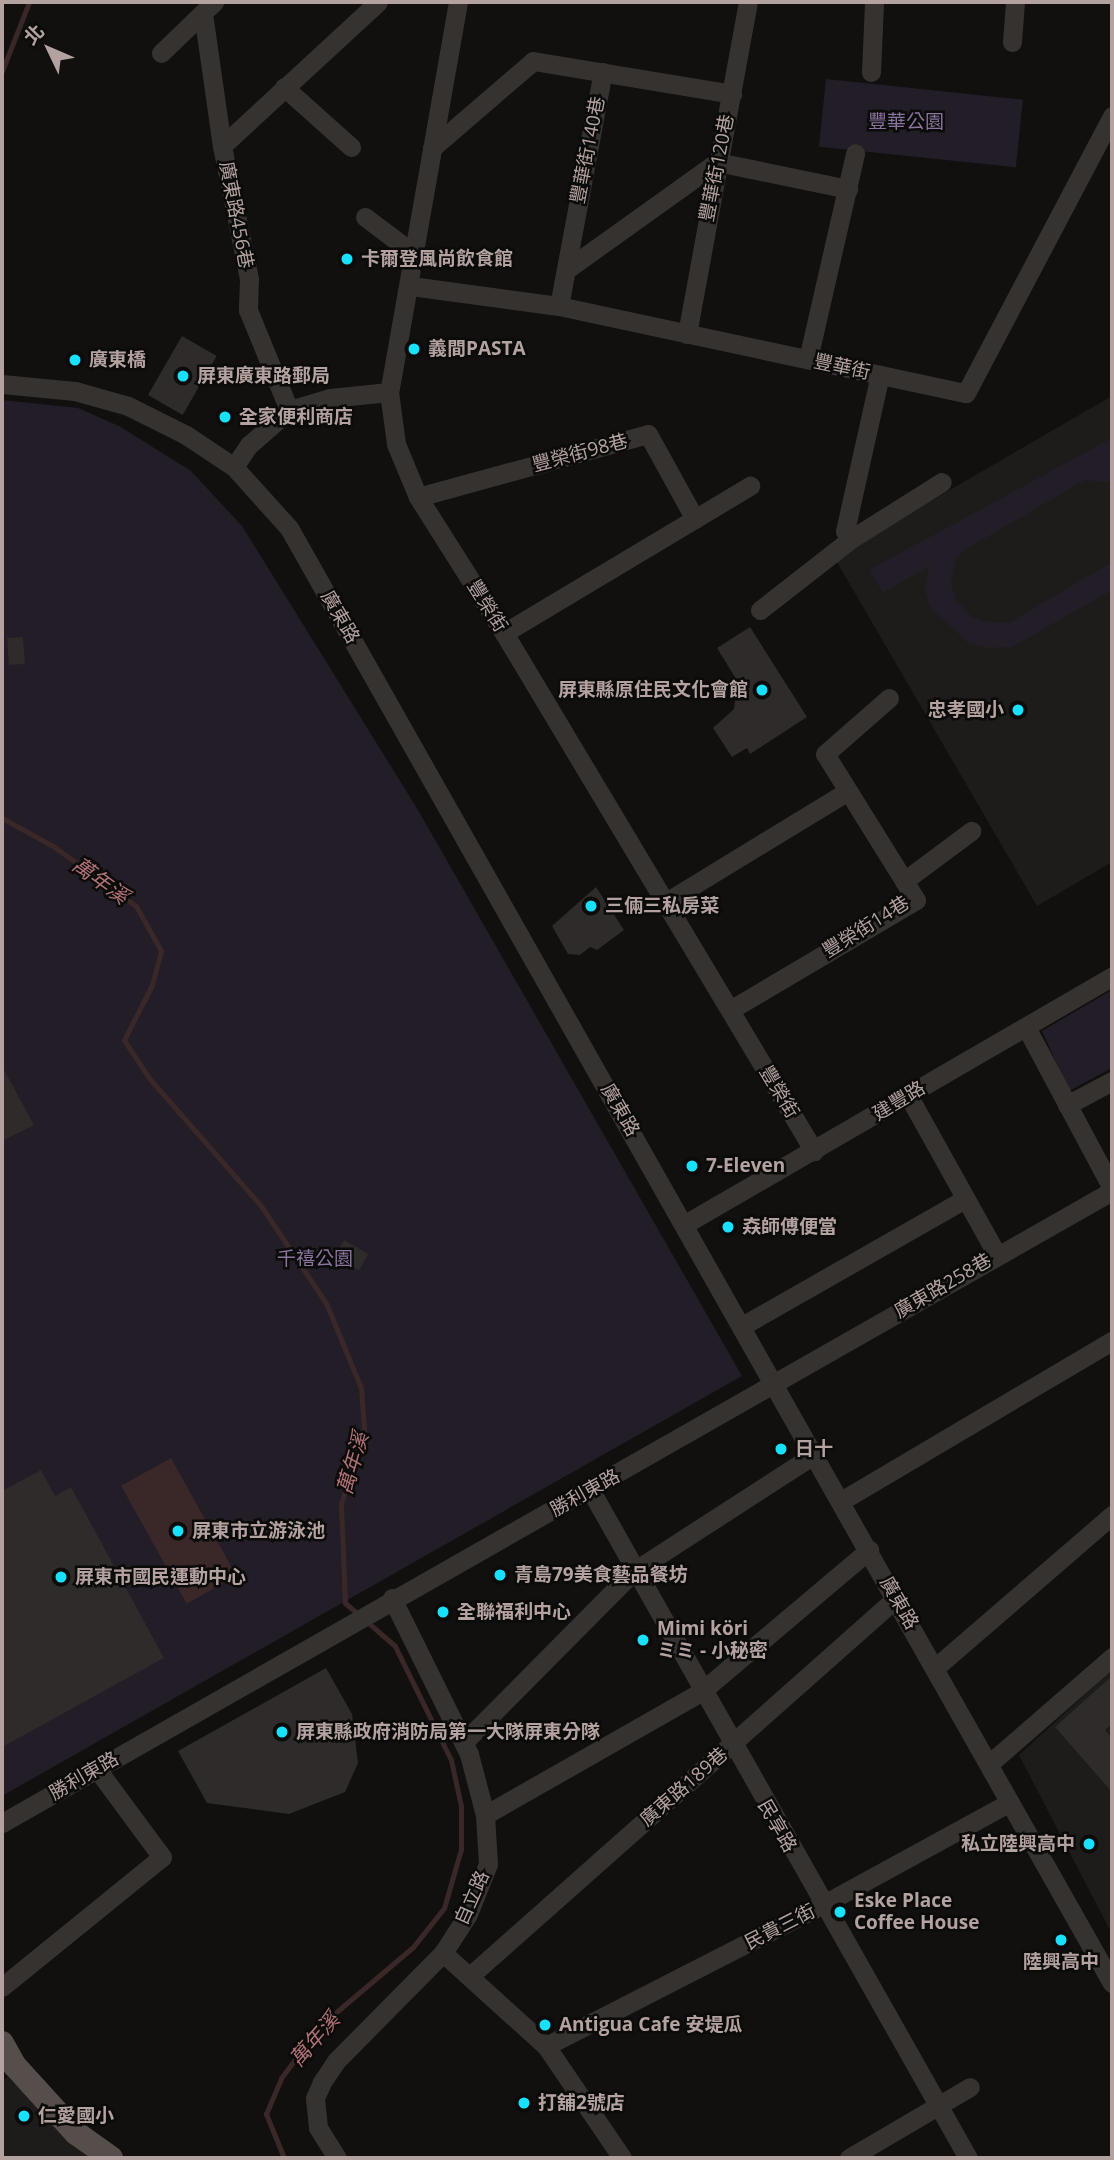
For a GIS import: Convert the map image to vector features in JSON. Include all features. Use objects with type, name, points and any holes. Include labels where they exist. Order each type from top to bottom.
[{"type":"main road","points":[[2,2043],[15,2066],[76,2133],[111,2158]]},
{"type":"street","points":[[222,146],[378,2]]},
{"type":"street","name":"豐榮街","points":[[458,2],[413,253],[411,286],[388,392],[396,444],[418,497],[504,633],[814,1151]]},
{"type":"street","name":"豐華街120巷","points":[[687,334],[748,2]]},
{"type":"street","points":[[870,72],[874,2]]},
{"type":"street","points":[[1012,42],[1015,2]]},
{"type":"street","points":[[161,52],[209,8]]},
{"type":"street","name":"廣東路456巷","points":[[209,8],[222,146],[249,279],[248,310],[289,410]]},
{"type":"street","name":"豐華街140巷","points":[[432,148],[533,61],[603,72],[559,306]]},
{"type":"street","points":[[603,72],[732,94]]},
{"type":"street","points":[[284,87],[351,147]]},
{"type":"street","name":"豐華街","points":[[411,286],[559,306],[966,393],[1112,116]]},
{"type":"street","points":[[808,359],[855,153]]},
{"type":"street","points":[[566,270],[717,162],[848,189]]},
{"type":"street","points":[[365,217],[413,253]]},
{"type":"street","points":[[851,539],[845,531],[880,375]]},
{"type":"street","name":"廣東路","points":[[2,384],[75,391],[128,406],[186,435],[234,467],[289,528],[685,1223],[1112,1983]]},
{"type":"street","points":[[234,467],[249,446],[289,410],[330,398],[388,392]]},
{"type":"street","name":"豐榮街98巷","points":[[418,497],[648,434],[695,519]]},
{"type":"street","points":[[760,610],[851,539],[943,482]]},
{"type":"street","points":[[504,633],[750,486]]},
{"type":"street","points":[[889,698],[825,754],[904,881]]},
{"type":"street","points":[[666,902],[848,792]]},
{"type":"street","name":"豐榮街14巷","points":[[730,1010],[916,900],[904,881],[971,831]]},
{"type":"street","name":"建豐路","points":[[685,1223],[814,1151],[1112,976]]},
{"type":"street","points":[[1026,1027],[1112,1189]]},
{"type":"street","points":[[1068,1105],[1112,1081]]},
{"type":"street","points":[[908,1095],[997,1255]]},
{"type":"street","name":"廣東路258巷","points":[[775,1383],[1112,1189]]},
{"type":"street","points":[[742,1326],[965,1199]]},
{"type":"street","points":[[841,1501],[1112,1341]]},
{"type":"street","name":"勝利東路","points":[[2,1823],[392,1598],[591,1490],[775,1383]]},
{"type":"street","points":[[464,1742],[634,1571],[815,1454]]},
{"type":"street","name":"民享路","points":[[591,1490],[732,1746],[968,2158]]},
{"type":"street","points":[[936,1667],[1112,1516]]},
{"type":"street","points":[[485,1815],[702,1690],[869,1550]]},
{"type":"street","name":"自立路","points":[[337,2158],[318,2127],[315,2098],[337,2060],[443,1953],[468,1914],[488,1864],[485,1815],[464,1742],[392,1598]]},
{"type":"street","name":"廣東路189巷","points":[[471,1975],[896,1598]]},
{"type":"street","points":[[989,1764],[1112,1657]]},
{"type":"street","points":[[2,1987],[162,1857],[96,1769]]},
{"type":"street","name":"民貴三街","points":[[546,2046],[822,1905],[1010,1802]]},
{"type":"street","points":[[443,1953],[471,1975],[546,2046],[622,2158]]},
{"type":"street","points":[[849,2158],[970,2087]]},
{"type":"shaded area","name":"忠孝國小","points":[[1112,396],[1112,862],[1037,906],[834,557]]},
{"type":"shaded area","name":"屏東市立游泳池","points":[[171,1458],[236,1576],[187,1604],[121,1486]]},
{"type":"shaded area","name":"私立陸興高中","points":[[1112,1670],[1112,1934],[1019,1755]]},
{"type":"shaded area","name":"仁愛國小","points":[[8,2077],[89,2158],[2,2158],[2,2081]]},
{"type":"green space","name":"豐華公園","points":[[826,79],[1023,100],[1016,167],[819,147]]},
{"type":"green space","name":"千禧公園","points":[[2,400],[78,408],[119,426],[191,471],[242,526],[418,810],[742,1376],[2,1796]]},
{"type":"green space","points":[[1112,438],[1112,483],[1085,480],[963,551],[955,561],[951,584],[956,600],[972,617],[988,622],[1009,623],[1112,562],[1112,590],[1012,647],[987,648],[967,642],[930,607],[925,590],[929,566],[883,593],[869,570]]},
{"type":"green space","points":[[1112,990],[1112,1068],[1069,1091],[1042,1031]]},
{"type":"building","name":"屏東廣東路郵局","points":[[182,336],[217,356],[183,415],[148,395]]},
{"type":"building","name":"屏東縣原住民文化會館","points":[[750,627],[807,717],[750,754],[747,748],[732,757],[713,728],[734,709],[736,693],[732,686],[738,682],[717,648]]},
{"type":"building","points":[[23,637],[25,664],[9,665],[7,638]]},
{"type":"building","name":"三倆三私房菜","points":[[596,887],[624,930],[597,950],[590,947],[580,955],[568,954],[552,926]]},
{"type":"building","points":[[2,1066],[34,1125],[2,1141]]},
{"type":"building","points":[[344,1240],[368,1254],[359,1270],[335,1256]]},
{"type":"building","name":"屏東市國民運動中心","points":[[41,1470],[55,1496],[71,1487],[164,1658],[2,1747],[2,1491]]},
{"type":"building","name":"屏東縣政府消防局第一大隊屏東分隊","points":[[326,1668],[352,1714],[358,1763],[345,1792],[289,1814],[207,1803],[178,1751]]},
{"type":"building","points":[[1112,1676],[1112,1724],[1105,1730],[1112,1738],[1112,1792],[1055,1727]]},
{"type":"waterway","name":"萬年溪","points":[[2,71],[29,2]]},
{"type":"waterway","name":"萬年溪","points":[[2,818],[53,846],[136,906],[161,951],[152,985],[124,1040],[149,1078],[261,1206],[326,1303],[361,1388],[364,1430],[341,1504],[345,1603],[358,1614]]},
{"type":"waterway","name":"萬年溪","points":[[284,2158],[266,2114],[281,2078],[321,2025],[413,1947],[444,1908],[461,1849],[461,1806],[451,1760],[395,1646],[366,1621]]},
{"type":"place","name":"卡爾登風尚飲食館","points":[[347,259]]},
{"type":"place","name":"義間PASTA","points":[[414,349]]},
{"type":"place","name":"廣東橋","points":[[75,360]]},
{"type":"place","name":"屏東廣東路郵局","points":[[183,376]]},
{"type":"place","name":"全家便利商店","points":[[225,417]]},
{"type":"place","name":"屏東縣原住民文化會館","points":[[762,690]]},
{"type":"place","name":"忠孝國小","points":[[1018,710]]},
{"type":"place","name":"三倆三私房菜","points":[[591,906]]},
{"type":"place","name":"7-Eleven","points":[[692,1166]]},
{"type":"place","name":"𡘙師傅便當","points":[[728,1227]]},
{"type":"place","name":"日十","points":[[781,1449]]},
{"type":"place","name":"屏東市立游泳池","points":[[178,1531]]},
{"type":"place","name":"青島79美食藝品餐坊","points":[[500,1575]]},
{"type":"place","name":"屏東市國民運動中心","points":[[61,1577]]},
{"type":"place","name":"全聯福利中心","points":[[443,1612]]},
{"type":"place","name":"Mimi köri ミミ - 小秘密","points":[[643,1640]]},
{"type":"place","name":"屏東縣政府消防局第一大隊屏東分隊","points":[[282,1732]]},
{"type":"place","name":"私立陸興高中","points":[[1089,1844]]},
{"type":"place","name":"Eske Place Coffee House","points":[[840,1912]]},
{"type":"place","name":"陸興高中","points":[[1061,1940]]},
{"type":"place","name":"Antigua Cafe 安堤瓜","points":[[545,2025]]},
{"type":"place","name":"打舖2號店","points":[[524,2103]]},
{"type":"place","name":"仁愛國小","points":[[24,2116]]}]
